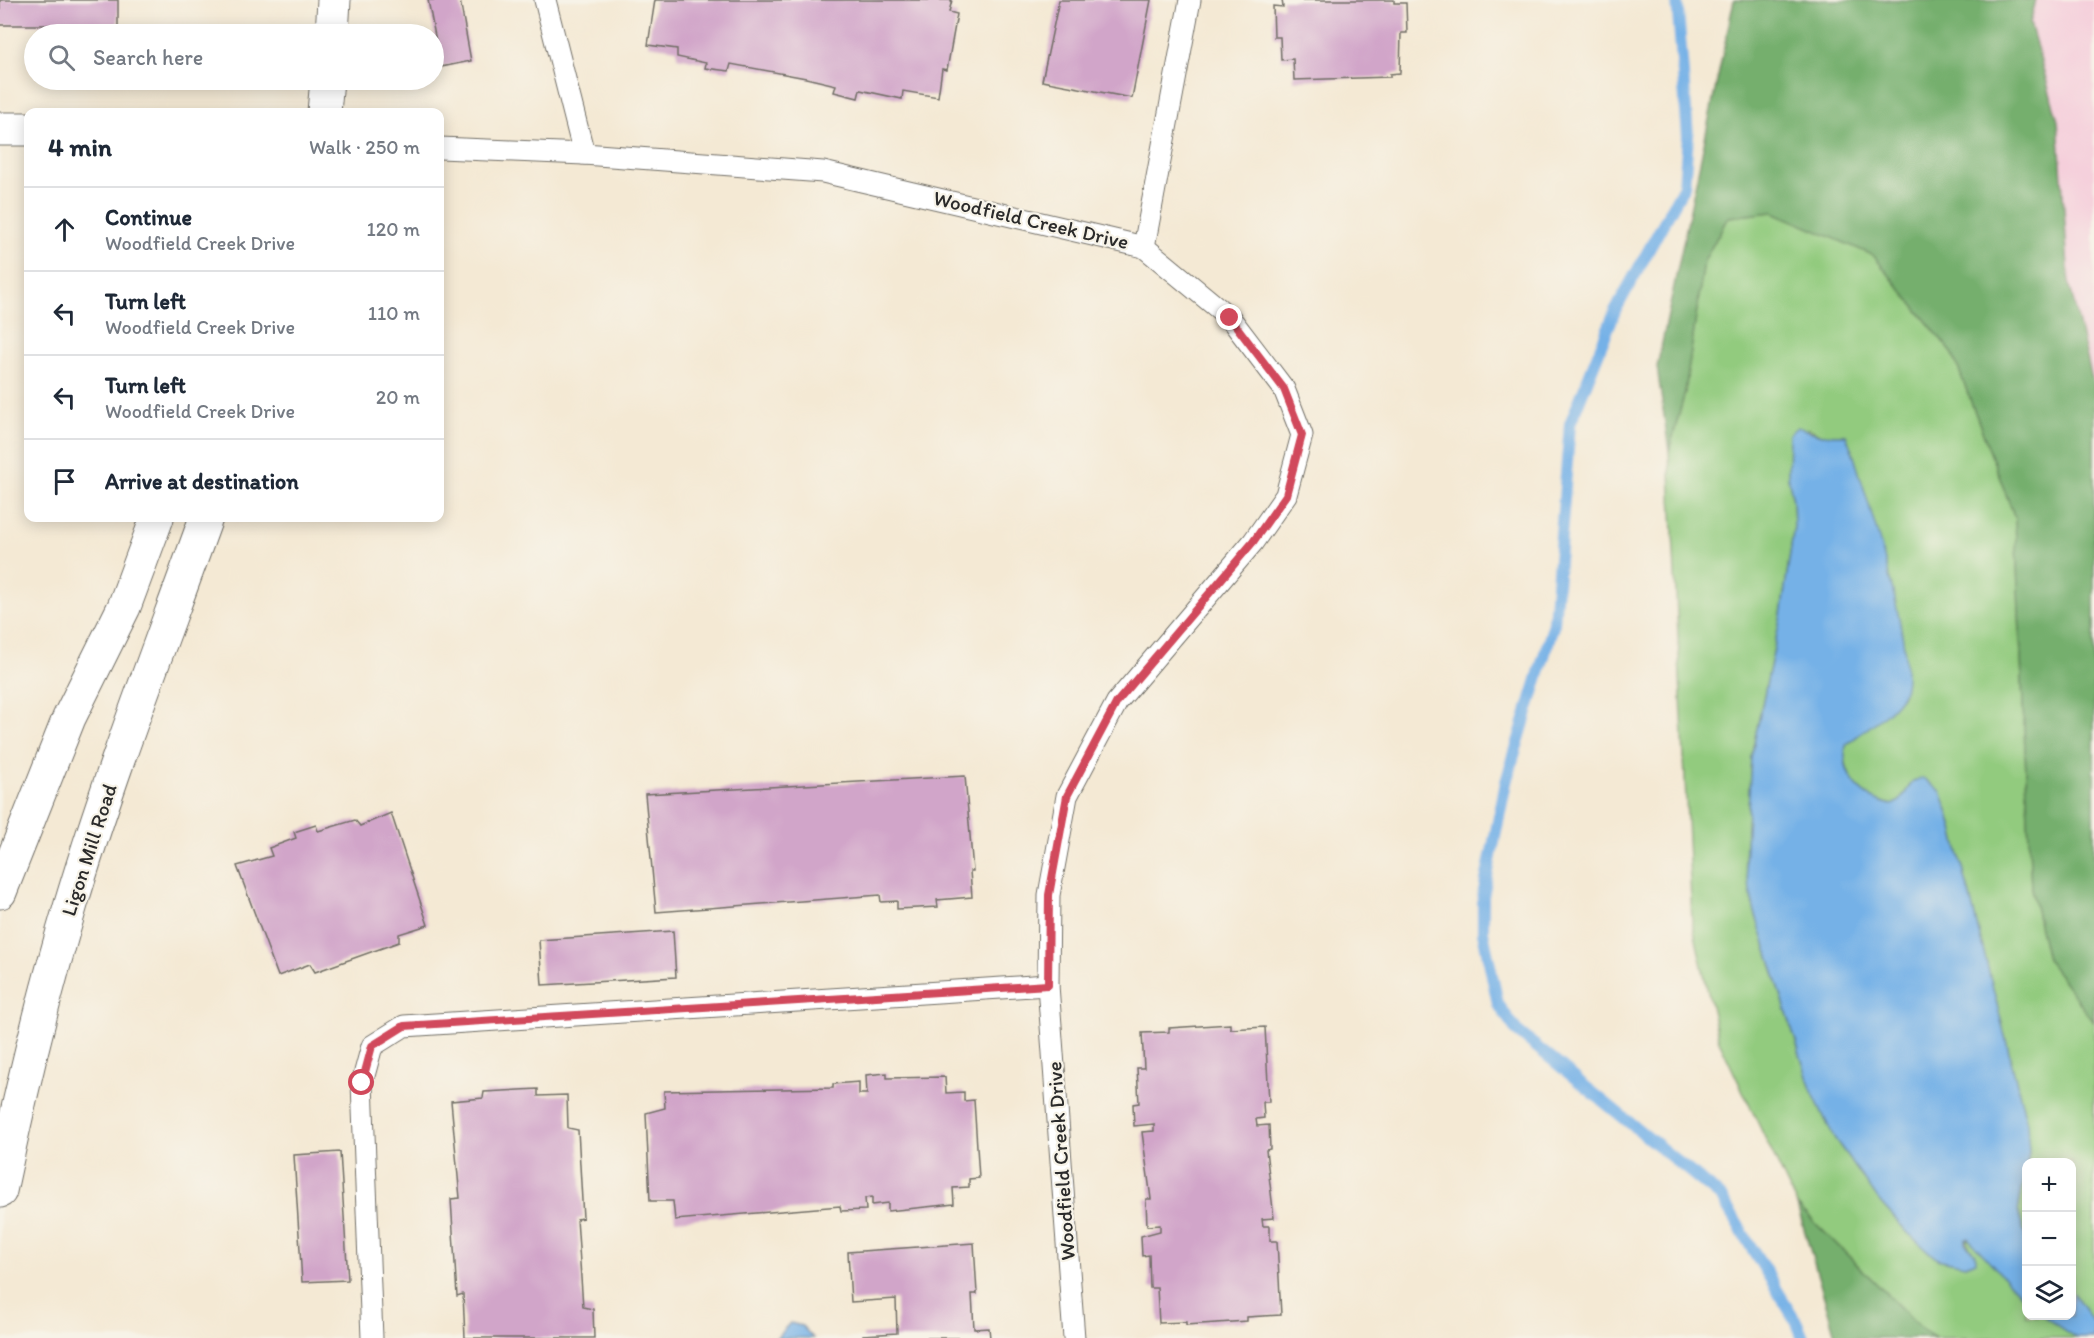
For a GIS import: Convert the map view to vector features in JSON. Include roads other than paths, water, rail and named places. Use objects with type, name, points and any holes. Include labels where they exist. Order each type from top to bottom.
[{"type":"main road","points":[[333,24],[334,0]]},
{"type":"main road","points":[[324,108],[326,90]]},
{"type":"main road","points":[[0,129],[24,129]]},
{"type":"main road","points":[[0,892],[69,718],[124,607],[156,522]]},
{"type":"main road","name":"Ligon Mill Road","points":[[0,1191],[12,1133],[70,905],[110,783],[205,522]]},
{"type":"lane","points":[[545,0],[584,154]]},
{"type":"lane","points":[[1144,247],[1190,0]]},
{"type":"lane","name":"Woodfield Creek Drive","points":[[444,148],[584,154],[823,172],[1144,247],[1230,318],[1284,389],[1302,435],[1286,495],[1253,542],[1117,702],[1067,796],[1049,895],[1048,985],[1074,1338]]},
{"type":"lane","points":[[372,1338],[362,1083],[372,1046],[404,1026],[1048,985]]},
{"type":"water","points":[[1797,427],[1821,435],[1846,435],[1870,507],[1890,580],[1905,652],[1906,679],[1901,697],[1896,704],[1883,717],[1846,745],[1846,766],[1855,784],[1862,791],[1881,802],[1892,805],[1900,801],[1913,781],[1923,778],[1941,792],[1949,813],[2027,1124],[2029,1153],[2028,1158],[2022,1158],[2022,1190],[2018,1211],[2022,1225],[2022,1297],[1968,1238],[1965,1239],[1965,1243],[1975,1253],[1976,1261],[1965,1265],[1937,1259],[1908,1233],[1880,1202],[1833,1136],[1811,1089],[1754,909],[1745,863],[1751,757],[1781,615],[1794,526],[1793,500],[1788,477],[1789,434]]},
{"type":"water","points":[[2076,1298],[2094,1323],[2094,1338],[2076,1338],[2049,1320],[2076,1320]]},
{"type":"water","points":[[790,1323],[802,1326],[813,1338],[776,1338]]},
{"type":"waterway","points":[[1677,0],[1688,136],[1684,186],[1615,311],[1570,424],[1554,623],[1506,782],[1483,896],[1483,932],[1498,1004],[1517,1031],[1721,1197],[1797,1323],[1803,1338]]}]
